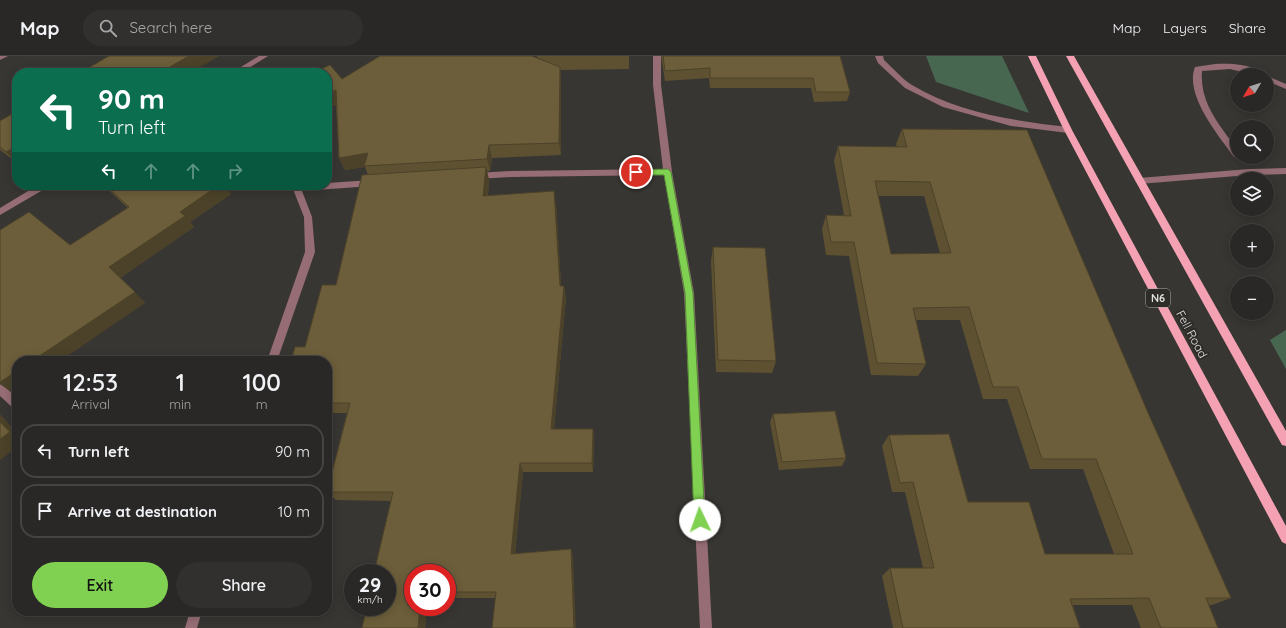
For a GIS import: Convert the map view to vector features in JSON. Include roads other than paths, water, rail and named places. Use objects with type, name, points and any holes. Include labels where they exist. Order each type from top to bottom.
[{"type":"main road","name":"Fell Road","points":[[1032,56],[1068,130],[1286,538]]},
{"type":"main road","points":[[1070,56],[1286,441]]},
{"type":"street","points":[[0,58],[4,56]]},
{"type":"street","points":[[244,68],[264,56]]},
{"type":"street","points":[[657,56],[657,86],[668,172],[689,293],[706,628]]},
{"type":"street","points":[[878,56],[881,61],[908,86],[946,106],[1011,123],[1068,130]]},
{"type":"street","points":[[1230,144],[1202,102],[1196,80],[1198,69],[1219,66],[1244,68]]},
{"type":"street","points":[[1274,82],[1286,88]]},
{"type":"street","points":[[1244,164],[1249,172],[1286,171]]},
{"type":"street","points":[[464,177],[511,174],[668,172]]},
{"type":"street","points":[[1139,180],[1230,173]]},
{"type":"street","points":[[332,185],[379,183]]},
{"type":"street","points":[[0,212],[37,190]]},
{"type":"street","points":[[274,356],[310,252],[308,217],[296,190]]},
{"type":"street","points":[[0,389],[12,400]]},
{"type":"street","points":[[191,628],[195,616]]}]
